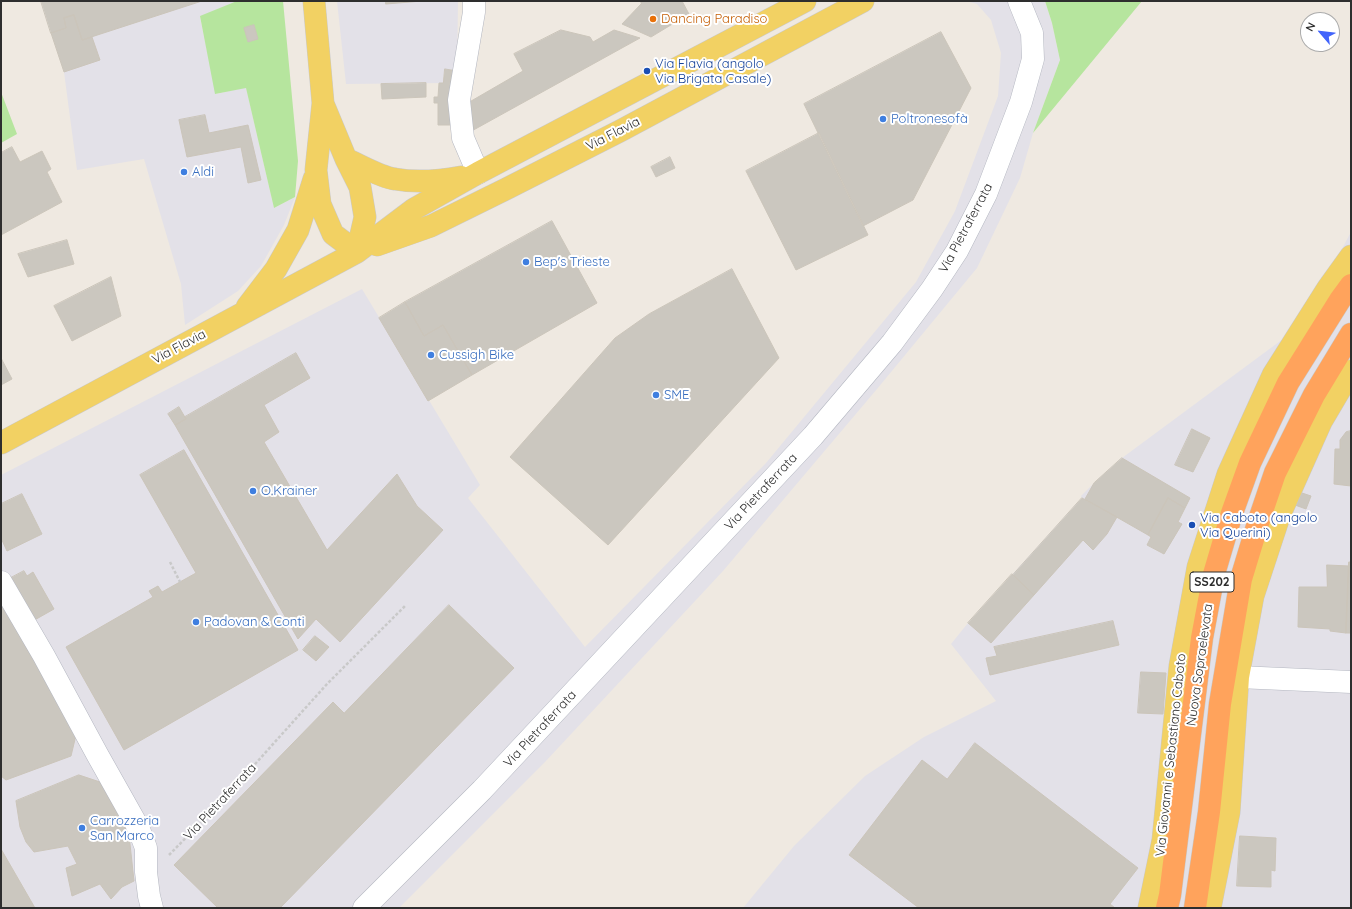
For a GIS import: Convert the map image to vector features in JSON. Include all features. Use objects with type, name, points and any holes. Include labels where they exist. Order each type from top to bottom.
[{"type":"highway","name":"Nuova Sopraelevata","points":[[1167,908],[1202,638],[1214,574],[1232,513],[1250,463],[1288,383],[1351,285]]},
{"type":"highway","name":"Nuova Sopraelevata","points":[[1195,908],[1209,812],[1220,704],[1241,579],[1275,473],[1314,395],[1351,334]]},
{"type":"main road","points":[[242,314],[276,269],[298,230],[316,170],[323,103],[314,1]]},
{"type":"main road","name":"Via Flavia","points":[[1,443],[357,252],[414,209],[478,173],[805,1]]},
{"type":"main road","name":"Via Flavia","points":[[357,252],[431,226],[620,131],[863,1]]},
{"type":"main road","points":[[316,170],[320,204],[333,234],[357,252],[365,217],[360,187],[346,159],[323,103]]},
{"type":"main road","points":[[346,159],[394,179],[418,182],[443,181],[478,173]]},
{"type":"main road","name":"Via Giovanni e Sebastiano Caboto","points":[[1149,908],[1163,840],[1180,666],[1198,567],[1228,474],[1273,375],[1328,288],[1351,256]]},
{"type":"main road","points":[[1210,908],[1229,812],[1238,677],[1253,596],[1280,514],[1321,422],[1351,371]]},
{"type":"street","points":[[474,1],[474,12],[459,100],[462,138],[478,173]]},
{"type":"street","name":"Via Pietraferrata","points":[[364,908],[482,790],[813,436],[892,343],[932,289],[957,251],[986,194],[1021,102],[1033,59],[1032,32],[1019,2]]},
{"type":"street","points":[[1,582],[44,656],[138,827],[146,848],[146,872],[152,908]]},
{"type":"street","points":[[1238,677],[1351,682]]},
{"type":"path","points":[[170,562],[180,582]]},
{"type":"path","name":"Via Pietraferrata","points":[[146,872],[169,856],[221,802],[327,684],[405,606]]},
{"type":"shaded area","points":[[41,1],[237,1],[200,17],[216,94],[246,87],[274,208],[295,197],[284,225],[261,266],[238,291],[185,325],[181,284],[144,159],[77,170],[64,72]]},
{"type":"shaded area","points":[[337,1],[458,1],[457,71],[445,69],[443,83],[346,84]]},
{"type":"shaded area","points":[[966,1],[1045,1],[1052,23],[1060,60],[1033,133],[1020,178],[977,268],[723,571],[545,762],[399,908],[1,908],[1,475],[362,289],[480,485],[468,498],[585,647],[766,463],[916,282],[955,211],[998,96],[1001,53],[991,20],[977,4]]},
{"type":"shaded area","points":[[1351,232],[1351,908],[743,908],[794,846],[865,776],[924,737],[996,701],[951,644],[968,623],[1094,483],[1122,458],[1287,336],[1326,279]]},
{"type":"green space","points":[[237,1],[283,1],[298,161],[295,197],[274,208],[246,88],[215,94],[200,16]]},
{"type":"green space","points":[[1045,1],[1142,1],[1033,133],[1060,60],[1052,23]]},
{"type":"green space","points":[[1,92],[17,134],[1,143]]},
{"type":"building","points":[[41,1],[202,1],[82,40],[74,15],[64,18],[66,28],[51,33]]},
{"type":"building","points":[[386,1],[422,1],[386,4]]},
{"type":"building","name":"Dancing Paradiso","points":[[641,1],[682,1],[689,14],[651,37],[622,24],[641,4]]},
{"type":"building","points":[[74,15],[82,40],[92,37],[100,60],[64,72],[51,33],[66,28],[64,18]]},
{"type":"building","points":[[254,25],[258,39],[248,42],[244,28]]},
{"type":"building","points":[[561,30],[590,37],[593,42],[614,30],[640,38],[468,133],[466,104],[523,71],[514,54]]},
{"type":"building","name":"Poltronesofà","points":[[941,32],[971,88],[913,200],[863,226],[804,104]]},
{"type":"building","points":[[445,69],[457,71],[453,125],[438,125],[438,103],[434,103],[434,97],[438,97],[439,83],[443,83]]},
{"type":"building","points":[[426,83],[426,97],[382,99],[381,84]]},
{"type":"building","points":[[205,115],[209,133],[248,125],[261,180],[248,183],[241,147],[187,157],[179,120]]},
{"type":"building","points":[[819,133],[868,235],[796,270],[746,171]]},
{"type":"building","points":[[12,147],[20,162],[42,151],[51,169],[47,172],[62,202],[1,235],[1,153]]},
{"type":"building","points":[[670,157],[675,168],[656,177],[651,167]]},
{"type":"building","name":"Bep's Trieste","points":[[552,221],[597,303],[472,375],[443,325],[424,336],[405,302]]},
{"type":"building","points":[[67,240],[74,264],[28,277],[18,254]]},
{"type":"building","points":[[732,269],[779,358],[608,545],[510,457],[615,338],[649,314]]},
{"type":"building","points":[[111,277],[121,316],[72,341],[54,306]]},
{"type":"building","name":"Cussigh Bike","points":[[405,302],[424,336],[443,325],[472,375],[428,401],[379,318]]},
{"type":"building","name":"O.Krainer","points":[[296,353],[310,378],[264,405],[279,432],[264,442],[327,550],[397,474],[417,506],[443,530],[340,642],[316,619],[298,639],[175,425],[186,419],[185,417]]},
{"type":"building","points":[[1,358],[12,379],[1,385]]},
{"type":"building","points":[[179,407],[186,419],[175,425],[168,414]]},
{"type":"building","points":[[1192,429],[1210,438],[1193,472],[1175,465]]},
{"type":"building","points":[[1351,431],[1351,486],[1334,484],[1335,449],[1340,449],[1340,440],[1346,432]]},
{"type":"building","name":"Padovan & Conti","points":[[184,450],[298,650],[124,750],[66,647],[153,597],[149,591],[158,586],[162,592],[196,573],[140,475]]},
{"type":"building","points":[[1122,458],[1190,498],[1185,508],[1168,498],[1148,535],[1085,499],[1094,483]]},
{"type":"building","points":[[1299,492],[1311,496],[1306,509],[1295,505]]},
{"type":"building","points":[[22,494],[42,534],[7,551],[1,538],[1,504]]},
{"type":"building","points":[[1082,498],[1117,517],[1107,534],[1093,550],[1083,540],[1034,595],[1013,575]]},
{"type":"building","points":[[1168,498],[1185,508],[1178,522],[1182,524],[1164,554],[1147,545],[1151,537],[1148,535]]},
{"type":"building","points":[[1349,562],[1351,562],[1351,633],[1346,633]]},
{"type":"building","points":[[1327,565],[1349,566],[1346,633],[1330,631],[1330,629],[1298,627],[1299,587],[1327,587]]},
{"type":"building","points":[[24,571],[27,576],[33,572],[54,609],[31,622],[7,580]]},
{"type":"building","points":[[1012,574],[1034,595],[991,643],[968,623]]},
{"type":"building","points":[[1,603],[76,735],[71,756],[6,780],[1,776],[1,736],[3,735],[1,732]]},
{"type":"building","points":[[449,605],[514,668],[280,908],[218,908],[174,865],[333,702],[344,713]]},
{"type":"building","points":[[1113,621],[1119,645],[990,675],[986,658],[997,656],[994,647]]},
{"type":"building","points":[[315,636],[329,647],[316,661],[303,650]]},
{"type":"building","points":[[1141,672],[1166,673],[1163,714],[1138,713]]},
{"type":"building","points":[[975,743],[1138,868],[1110,904],[1115,908],[919,908],[849,855],[922,760],[947,779]]},
{"type":"building","points":[[79,775],[100,782],[129,835],[134,881],[122,887],[111,899],[100,884],[72,896],[66,868],[77,864],[68,846],[34,852],[26,842],[20,827],[16,801]]},
{"type":"building","points":[[1240,836],[1276,838],[1275,871],[1271,870],[1271,887],[1237,886]]},
{"type":"building","points":[[1,849],[35,908],[2,908]]},
{"type":"place","name":"Dancing Paradiso","points":[[653,19]]},
{"type":"place","name":"Via Flavia (angolo Via Brigata Casale)","points":[[647,71]]},
{"type":"place","name":"Poltronesofà","points":[[883,119]]},
{"type":"place","name":"Aldi","points":[[184,172]]},
{"type":"place","name":"Bep's Trieste","points":[[526,262]]},
{"type":"place","name":"Cussigh Bike","points":[[431,355]]},
{"type":"place","name":"SME","points":[[656,395]]},
{"type":"place","name":"O.Krainer","points":[[253,491]]},
{"type":"place","name":"Via Caboto (angolo Via Querini)","points":[[1192,525]]},
{"type":"place","name":"Padovan & Conti","points":[[196,622]]},
{"type":"place","name":"Carrozzeria San Marco","points":[[82,828]]}]
